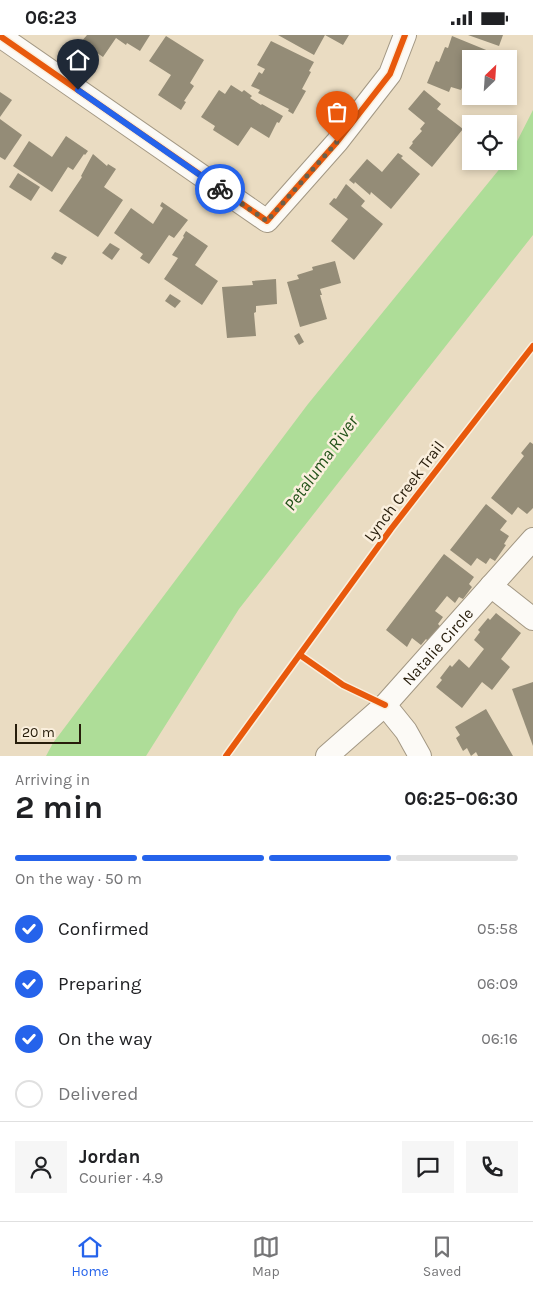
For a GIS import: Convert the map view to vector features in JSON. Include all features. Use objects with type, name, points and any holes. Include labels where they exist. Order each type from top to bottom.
[{"type":"street","points":[[0,36],[267,221],[337,142],[390,74],[405,35]]},
{"type":"street","name":"Natalie Circle","points":[[326,756],[385,705],[533,539]]},
{"type":"street","points":[[491,586],[533,619]]},
{"type":"street","points":[[385,705],[406,731],[420,756]]},
{"type":"water","name":"Petaluma River","points":[[533,110],[533,235],[239,609],[146,756],[46,756],[53,743],[308,404],[499,170],[517,170],[517,141]]},
{"type":"building","points":[[87,35],[150,35],[140,51],[116,38],[103,57],[81,42]]},
{"type":"building","points":[[278,35],[325,35],[314,55]]},
{"type":"building","points":[[325,35],[349,35],[343,45]]},
{"type":"building","points":[[468,35],[503,35],[499,46]]},
{"type":"building","points":[[166,36],[204,60],[190,83],[194,86],[184,101],[186,102],[181,110],[158,95],[171,75],[149,61]]},
{"type":"building","points":[[452,36],[486,50],[462,50],[462,88],[461,90],[451,87],[449,92],[427,83],[436,61],[439,62],[445,47],[448,48]]},
{"type":"building","points":[[271,41],[314,62],[302,89],[306,91],[293,114],[288,111],[289,109],[258,93],[260,90],[251,86],[259,72],[262,74],[265,69],[257,65]]},
{"type":"building","points":[[231,85],[242,92],[244,90],[252,96],[250,98],[283,116],[279,123],[277,122],[269,138],[251,127],[238,146],[213,130],[215,126],[201,117],[219,90],[225,94]]},
{"type":"building","points":[[424,90],[441,104],[437,109],[462,128],[432,167],[409,148],[422,131],[420,129],[425,123],[408,109]]},
{"type":"building","points":[[0,92],[12,100],[0,117]]},
{"type":"building","points":[[0,119],[22,135],[5,160],[0,157]]},
{"type":"building","points":[[66,136],[88,151],[73,170],[68,167],[52,192],[13,166],[29,141],[52,157]]},
{"type":"building","points":[[398,153],[403,156],[401,158],[420,174],[391,209],[371,192],[370,195],[355,182],[354,184],[349,180],[367,159],[382,172]]},
{"type":"building","points":[[93,154],[107,166],[108,164],[116,169],[104,187],[123,200],[98,237],[59,211],[82,177]]},
{"type":"building","points":[[18,173],[40,187],[31,201],[9,187]]},
{"type":"building","points":[[346,184],[365,201],[361,206],[383,224],[354,260],[331,241],[348,219],[329,204],[334,198],[336,199]]},
{"type":"building","points":[[162,202],[188,220],[174,238],[169,235],[149,264],[140,258],[143,254],[114,233],[131,208],[153,224],[163,208],[160,206]]},
{"type":"building","points":[[186,231],[208,246],[195,265],[218,281],[202,305],[164,279],[178,258],[172,255]]},
{"type":"building","points":[[110,243],[120,249],[112,260],[102,253]]},
{"type":"building","points":[[55,252],[67,257],[62,265],[51,258]]},
{"type":"building","points":[[335,261],[341,283],[320,289],[327,319],[300,327],[287,282],[299,279],[297,275],[313,270],[312,267]]},
{"type":"building","points":[[276,279],[277,304],[256,306],[256,312],[254,313],[256,336],[227,338],[222,287],[253,285],[252,281]]},
{"type":"building","points":[[170,294],[181,301],[175,308],[165,301]]},
{"type":"building","points":[[299,333],[304,342],[299,345],[294,336]]},
{"type":"building","points":[[530,442],[533,444],[533,508],[527,514],[518,507],[512,515],[491,498],[524,456],[521,453]]},
{"type":"building","points":[[486,504],[507,521],[500,530],[509,536],[504,544],[506,545],[495,561],[490,558],[486,564],[477,558],[471,566],[450,550]]},
{"type":"building","points":[[444,554],[474,577],[469,584],[472,587],[463,599],[459,597],[455,603],[447,596],[435,611],[443,617],[438,624],[441,627],[429,642],[426,639],[421,645],[412,638],[407,647],[386,630]]},
{"type":"building","points":[[496,613],[521,633],[501,659],[510,667],[492,690],[482,682],[462,708],[436,687],[450,665],[452,667],[459,659],[469,668],[484,649],[474,640],[480,632],[478,630],[488,618],[490,620]]},
{"type":"building","points":[[533,682],[533,746],[512,689]]},
{"type":"building","points":[[486,709],[513,756],[478,756],[476,752],[471,756],[467,748],[463,751],[456,738],[460,735],[455,727]]},
{"type":"cycle path","points":[[0,36],[267,221],[337,142],[390,74],[405,35]]},
{"type":"cycle path","name":"Lynch Creek Trail","points":[[226,756],[391,529],[533,346]]},
{"type":"cycle path","points":[[300,655],[343,685],[385,705]]},
{"type":"way so far","points":[[220,189],[267,221],[337,142]]},
{"type":"route","points":[[78,90],[220,189]]}]
